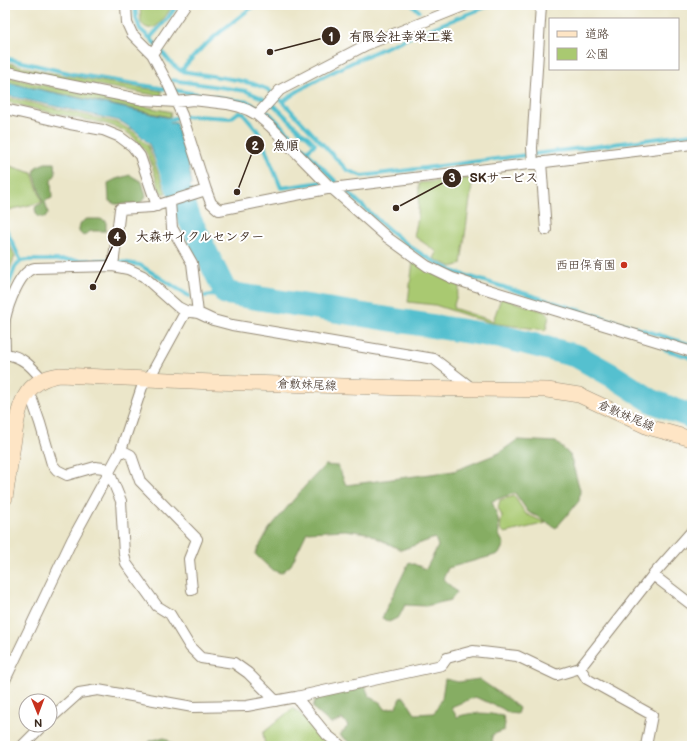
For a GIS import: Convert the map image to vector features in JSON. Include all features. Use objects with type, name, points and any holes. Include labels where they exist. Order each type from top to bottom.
[{"type":"main road","name":"倉敷妹尾線","points":[[42,379],[60,375],[213,382],[474,390],[546,390],[579,395],[648,427],[692,439]]},
{"type":"main road","points":[[5,498],[18,411],[28,392],[42,379]]},
{"type":"street","points":[[126,5],[128,23],[132,34],[155,48],[168,84],[183,118],[211,203],[219,210],[326,183],[537,163],[692,144]]},
{"type":"street","points":[[155,48],[185,5]]},
{"type":"street","points":[[258,114],[280,90],[366,45],[466,5]]},
{"type":"street","points":[[541,5],[532,148],[537,163],[546,230]]},
{"type":"street","points":[[5,71],[159,102],[174,98],[227,104],[258,114],[326,183],[388,238],[427,266],[452,278],[692,352]]},
{"type":"street","points":[[5,109],[103,130],[120,137],[132,146],[140,156],[157,206]]},
{"type":"street","points":[[113,262],[120,210],[157,206],[206,190]]},
{"type":"street","points":[[173,201],[172,228],[192,263],[198,312]]},
{"type":"street","points":[[42,379],[23,360],[15,356],[5,354],[5,321],[18,284],[28,270],[35,268],[113,262],[143,276],[178,307],[186,311],[198,312],[213,320],[232,325],[434,359],[474,390]]},
{"type":"street","points":[[5,680],[72,540],[121,450],[142,387],[186,311]]},
{"type":"street","points":[[28,392],[38,418],[52,464],[57,470],[67,475],[95,466],[104,468],[109,472],[121,501],[124,554],[126,563],[158,606],[170,614],[190,647],[202,658],[234,663],[248,673],[276,701]]},
{"type":"street","points":[[121,450],[131,455],[140,481],[197,539],[189,559],[192,590]]},
{"type":"street","points":[[58,711],[79,693],[98,690],[193,707],[247,706],[296,697],[442,665],[447,658],[473,651],[517,656],[557,675],[580,668],[653,575],[692,531]]},
{"type":"street","points":[[653,575],[692,605]]},
{"type":"street","points":[[580,668],[587,679],[652,715],[646,746]]},
{"type":"street","points":[[296,697],[327,735],[341,746]]},
{"type":"street","points":[[22,746],[35,733]]},
{"type":"green space","points":[[140,5],[173,5],[159,24],[150,28],[141,23]]},
{"type":"green space","points":[[5,62],[44,72],[162,91],[161,96],[50,77],[5,66]]},
{"type":"green space","points":[[5,76],[171,112],[170,117],[17,84],[5,81]]},
{"type":"green space","points":[[5,97],[118,123],[135,133],[148,146],[166,193],[163,194],[160,191],[151,162],[142,146],[127,132],[97,122],[5,101]]},
{"type":"green space","points":[[5,157],[7,165],[32,173],[42,202],[9,210],[5,208]]},
{"type":"green space","points":[[45,163],[55,163],[56,174],[51,180],[52,198],[45,201],[48,213],[45,218],[37,216],[35,209],[36,206],[43,203],[34,173],[36,167]]},
{"type":"green space","points":[[130,175],[142,182],[146,196],[140,204],[115,204],[109,201],[108,183]]},
{"type":"green space","points":[[473,178],[461,264],[452,267],[434,259],[437,252],[414,236],[418,218],[419,183]]},
{"type":"green space","points":[[87,219],[100,219],[106,221],[106,231],[91,231],[83,236],[79,232],[80,226],[83,221]]},
{"type":"green space","points":[[5,235],[15,256],[5,280]]},
{"type":"green space","points":[[413,261],[460,285],[453,308],[493,321],[501,298],[546,312],[549,316],[546,330],[490,323],[435,305],[408,302]]},
{"type":"green space","points":[[517,440],[556,442],[570,455],[580,490],[579,501],[556,528],[528,512],[515,493],[492,501],[498,519],[499,535],[504,544],[499,554],[448,568],[443,579],[457,592],[451,600],[426,606],[405,605],[399,617],[389,622],[382,618],[409,562],[426,569],[438,546],[435,538],[401,550],[367,533],[345,530],[307,532],[291,565],[281,573],[272,570],[255,554],[269,529],[325,465],[338,466],[346,485],[454,471],[499,453]]},
{"type":"green space","points":[[514,496],[526,514],[546,523],[505,533],[500,529],[502,516],[498,508],[500,500]]},
{"type":"green space","points":[[445,679],[458,682],[479,679],[519,708],[517,714],[509,713],[475,697],[451,707],[457,717],[480,713],[503,716],[505,723],[504,730],[492,735],[493,746],[354,746],[340,735],[348,726],[343,719],[331,724],[313,707],[316,697],[365,686],[369,696],[381,703],[385,709],[396,707],[400,698],[404,697],[415,714],[434,713],[442,698]]},
{"type":"green space","points":[[293,708],[338,746],[265,746],[263,733]]},
{"type":"green space","points":[[165,738],[175,746],[146,746],[151,740]]},
{"type":"water","points":[[5,82],[170,118],[170,123],[177,123],[179,136],[188,162],[192,185],[168,191],[149,144],[137,132],[120,121],[5,95]]},
{"type":"waterway","points":[[135,5],[136,18],[140,29],[151,39],[172,64],[181,71],[237,80],[267,89],[283,102],[347,170],[362,176],[692,134]]},
{"type":"waterway","points":[[150,38],[168,18],[177,5]]},
{"type":"waterway","points":[[181,71],[198,52],[225,28],[255,5]]},
{"type":"waterway","points":[[412,5],[419,11]]},
{"type":"waterway","points":[[283,102],[314,82],[365,57],[491,5]]},
{"type":"waterway","points":[[5,58],[73,74],[248,102],[270,114],[336,182]]},
{"type":"waterway","points":[[172,80],[246,91],[260,97],[275,106],[315,144],[307,151]]},
{"type":"waterway","points":[[165,121],[175,118],[194,116],[231,118],[239,112],[243,113],[258,131],[281,188],[322,182]]},
{"type":"waterway","points":[[167,158],[189,218],[226,293],[507,338],[577,356],[613,376],[652,401],[692,417]]},
{"type":"waterway","points":[[348,192],[399,238],[421,254],[455,272],[692,345]]},
{"type":"waterway","points":[[5,227],[21,261]]},
{"type":"waterway","points":[[5,295],[15,267],[21,261],[109,260],[140,265],[189,296]]},
{"type":"waterway","points":[[205,296],[226,293]]},
{"type":"waterway","points":[[664,349],[692,358]]},
{"type":"place","name":"有限会社幸栄工業","points":[[270,52]]},
{"type":"place","name":"魚順","points":[[237,192]]},
{"type":"place","name":"SKサービス","points":[[396,208]]},
{"type":"place","name":"西田保育園","points":[[624,265]]},
{"type":"place","name":"大森サイクルセンター","points":[[93,287]]}]
